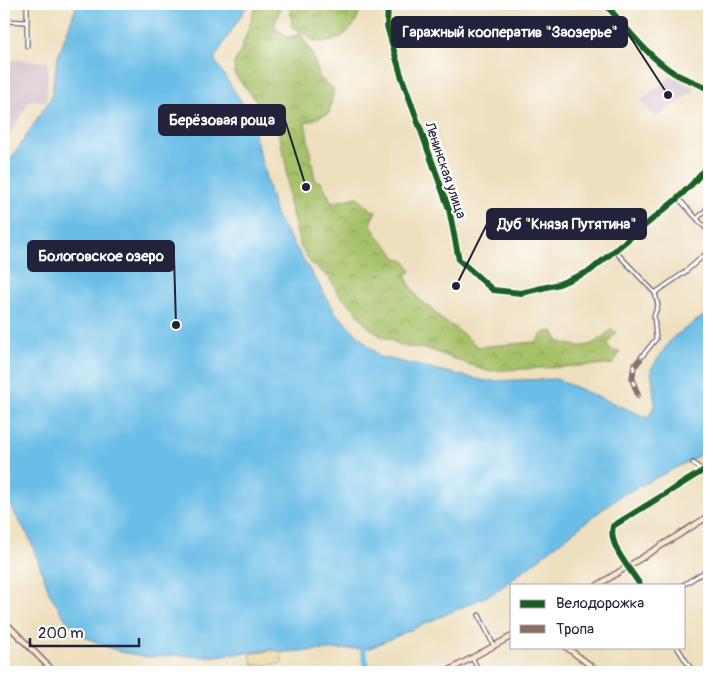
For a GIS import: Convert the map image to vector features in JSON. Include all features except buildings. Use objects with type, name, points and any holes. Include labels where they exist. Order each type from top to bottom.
[{"type":"main road","points":[[600,584],[709,516]]},
{"type":"main road","points":[[4,620],[54,672]]},
{"type":"main road","points":[[446,672],[510,637]]},
{"type":"main road","points":[[569,648],[599,672]]},
{"type":"street","points":[[27,4],[27,46]]},
{"type":"street","name":"Ленинская улица","points":[[388,4],[387,26],[401,75],[449,209],[459,260],[493,290],[521,292],[559,284],[590,271],[678,198],[709,164]]},
{"type":"street","points":[[605,4],[636,40],[663,65],[680,77],[709,90]]},
{"type":"street","points":[[4,21],[26,22]]},
{"type":"street","points":[[678,198],[709,232]]},
{"type":"street","points":[[697,219],[709,206]]},
{"type":"street","points":[[615,251],[655,293],[658,305],[654,316],[656,340],[634,366],[632,380],[638,395]]},
{"type":"street","points":[[655,293],[685,272],[709,251]]},
{"type":"street","points":[[694,462],[703,471]]},
{"type":"street","points":[[639,584],[612,538],[613,526],[708,467],[709,472]]},
{"type":"street","points":[[686,584],[709,569]]},
{"type":"street","points":[[479,616],[494,646]]},
{"type":"street","points":[[678,648],[692,672]]},
{"type":"street","points":[[472,658],[480,672]]},
{"type":"shaded area","points":[[4,59],[48,62],[47,101],[30,100],[4,145]]},
{"type":"shaded area","points":[[672,76],[692,86],[695,90],[656,118],[641,100]]},
{"type":"sand","points":[[273,650],[283,652],[281,664],[253,665],[250,654]]},
{"type":"green space","points":[[277,4],[281,7],[274,26],[288,37],[301,34],[312,54],[320,78],[334,90],[329,113],[305,123],[315,180],[322,183],[332,203],[357,197],[373,211],[376,211],[370,223],[376,234],[395,257],[406,262],[411,271],[405,276],[418,299],[478,347],[536,342],[543,333],[553,331],[558,341],[574,346],[587,346],[598,341],[610,330],[616,332],[607,344],[610,350],[620,352],[613,364],[487,371],[428,349],[406,347],[381,336],[366,325],[355,309],[338,294],[329,277],[311,263],[301,248],[289,202],[286,163],[274,115],[255,99],[235,75],[234,63],[240,53],[256,5]]},
{"type":"green space","points":[[290,4],[353,4],[359,10],[358,17],[350,30],[337,39],[323,42],[313,40],[292,27]]},
{"type":"water","points":[[77,4],[248,4],[214,59],[249,114],[276,215],[336,313],[380,357],[486,381],[556,379],[648,418],[655,404],[651,369],[672,338],[709,312],[709,449],[620,496],[494,593],[370,648],[283,652],[273,650],[206,657],[178,655],[148,657],[120,652],[85,637],[66,620],[50,594],[30,539],[4,496],[4,170],[51,98],[57,60]]},
{"type":"waterway","points":[[363,649],[368,672]]},
{"type":"marked path","points":[[638,395],[634,384],[633,371],[642,358]]},
{"type":"cycle path","points":[[388,4],[387,26],[401,75],[449,209],[459,260],[493,290],[521,293],[559,284],[590,271],[678,198],[709,164]]},
{"type":"cycle path","points":[[605,4],[654,58],[678,75],[709,90]]},
{"type":"cycle path","points":[[639,584],[617,549],[612,534],[613,526],[709,467]]},
{"type":"place","name":"Гаражный кооператив \"Заозерье\"","points":[[668,95]]},
{"type":"place","name":"Берёзовая роща","points":[[306,187]]},
{"type":"place","name":"Дуб \"Князя Путятина\"","points":[[456,286]]},
{"type":"place","name":"Бологовское озеро","points":[[176,325]]}]
